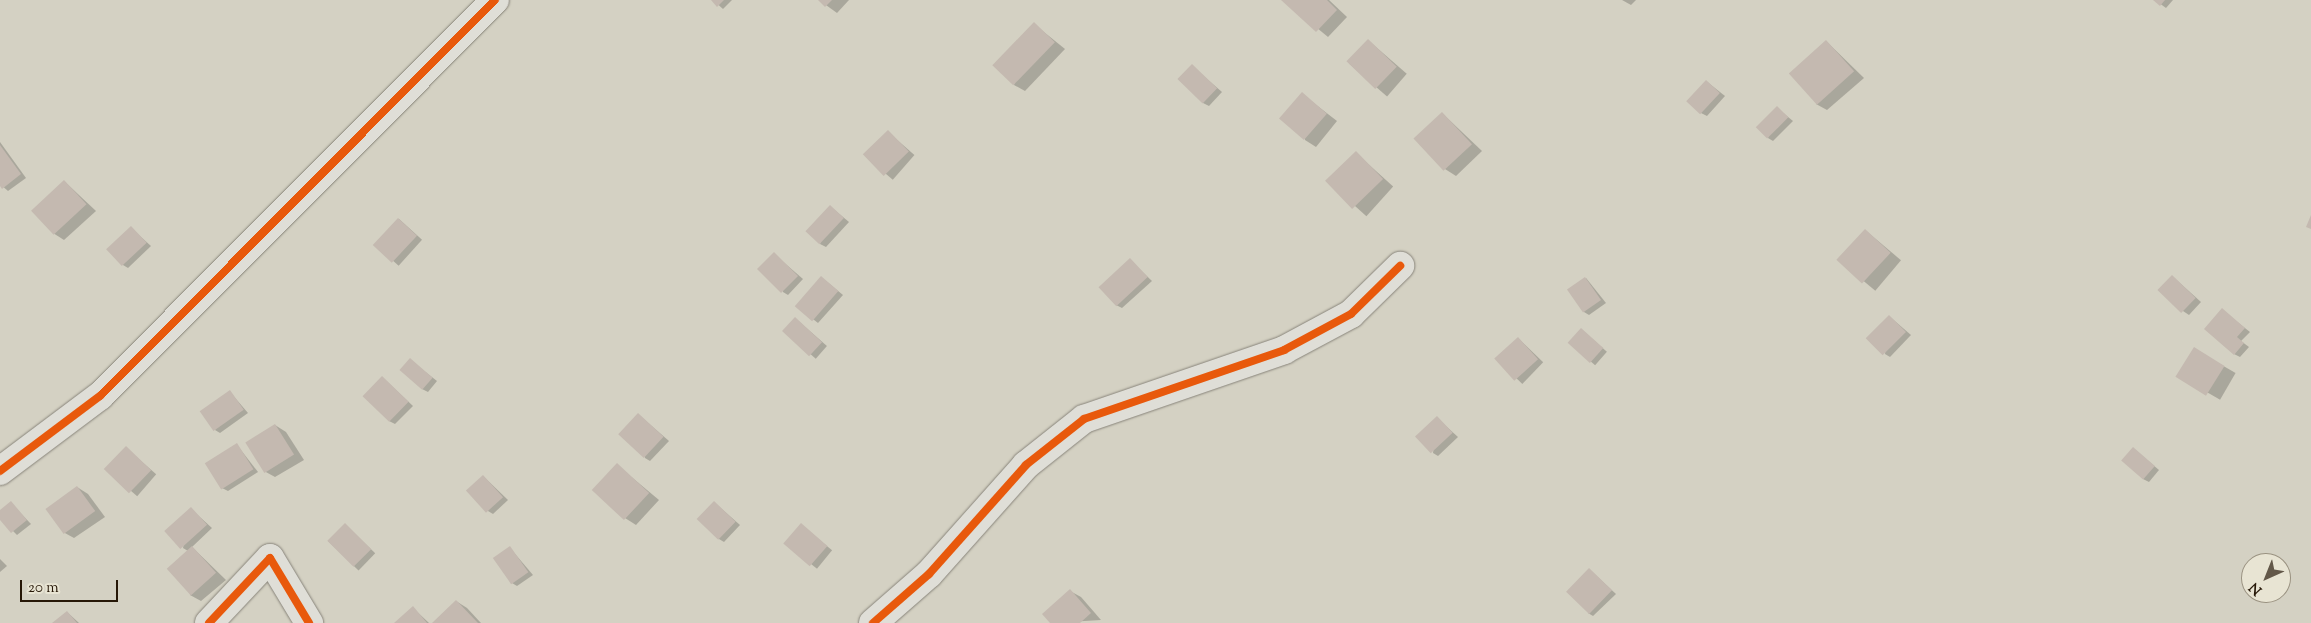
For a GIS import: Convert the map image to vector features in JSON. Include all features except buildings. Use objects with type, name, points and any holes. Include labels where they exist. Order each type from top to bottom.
[{"type":"street","points":[[0,471],[100,396],[495,0]]},
{"type":"street","points":[[873,623],[929,574],[1026,465],[1084,419],[1284,350],[1351,314],[1400,266]]},
{"type":"street","points":[[209,623],[270,558],[309,623]]},
{"type":"cycle path","points":[[0,471],[100,396],[495,0]]},
{"type":"cycle path","points":[[873,623],[929,574],[1026,465],[1084,419],[1284,350],[1351,314],[1400,266]]},
{"type":"cycle path","points":[[209,623],[270,558],[309,623]]}]
